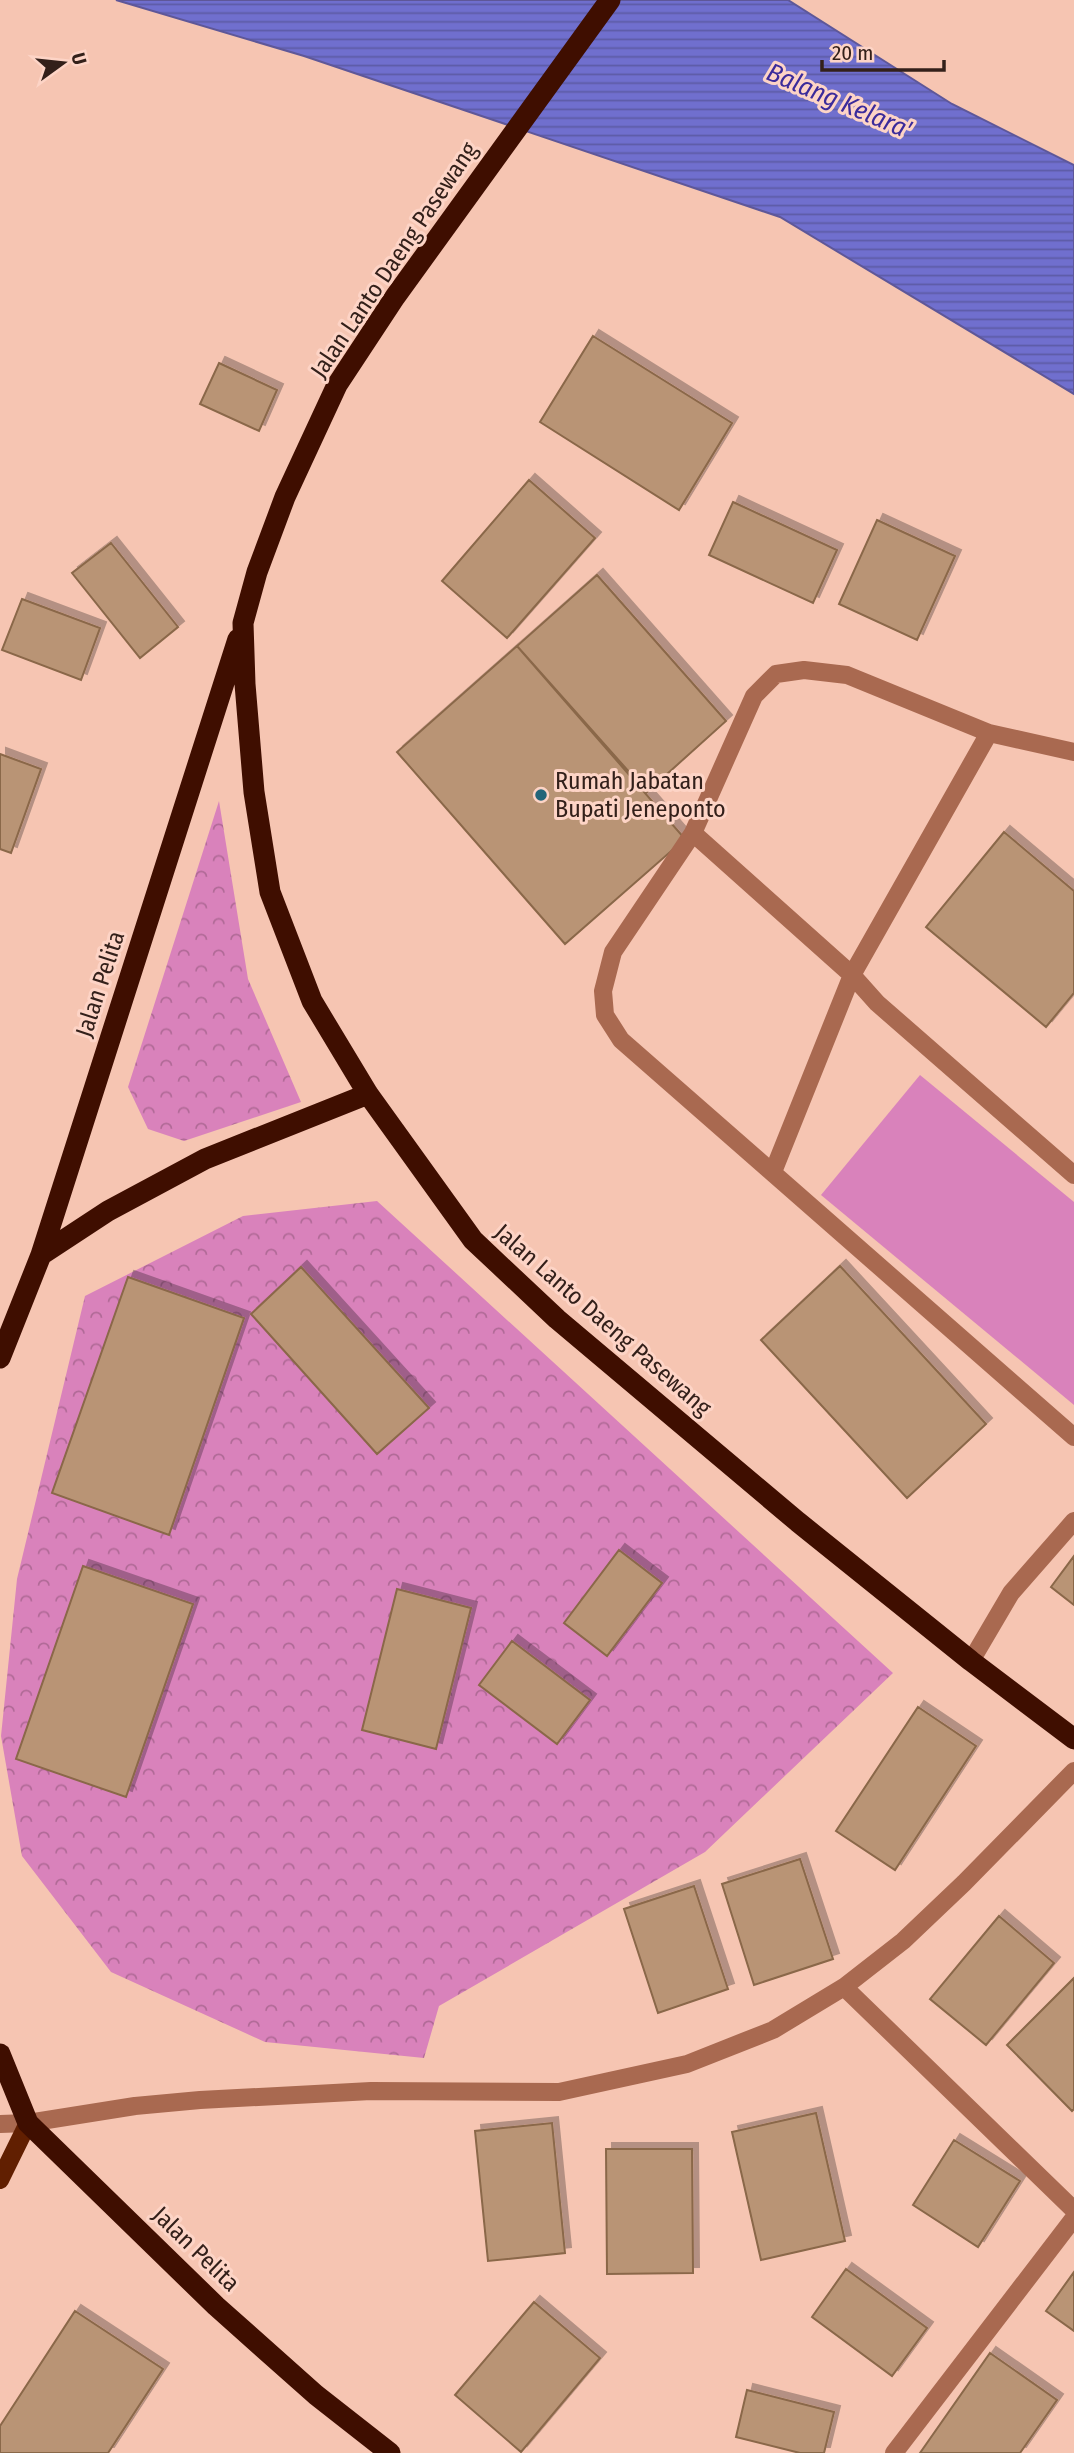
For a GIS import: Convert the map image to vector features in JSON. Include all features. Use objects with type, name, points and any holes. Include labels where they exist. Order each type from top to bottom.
[{"type":"highway","name":"Jalan Lanto Daeng Pasewang","points":[[610,0],[395,297],[337,385],[285,497],[257,572],[243,623],[254,792],[270,892],[312,1001],[368,1094],[473,1240],[557,1319],[704,1443],[971,1661],[1074,1739]]},
{"type":"highway","name":"Jalan Pelita","points":[[0,1357],[41,1255],[243,623]]},
{"type":"highway","points":[[41,1255],[108,1211],[195,1164],[368,1094]]},
{"type":"highway","name":"Jalan Pelita","points":[[0,2054],[28,2123],[216,2306],[316,2395],[390,2453]]},
{"type":"main road","points":[[0,2180],[28,2123]]},
{"type":"street","points":[[1074,751],[989,733],[847,675],[804,670],[776,674],[754,696],[693,832],[613,952],[603,991],[605,1015],[621,1040],[1074,1437]]},
{"type":"street","points":[[773,1172],[852,975],[989,733]]},
{"type":"street","points":[[693,832],[852,975],[877,1003],[1074,1175]]},
{"type":"street","points":[[971,1661],[1010,1593],[1074,1521]]},
{"type":"street","points":[[0,2124],[28,2123],[135,2106],[200,2100],[371,2091],[559,2092],[687,2064],[773,2030],[844,1987],[903,1941],[1074,1771]]},
{"type":"street","points":[[844,1987],[1074,2210]]},
{"type":"street","points":[[894,2453],[1074,2218]]},
{"type":"green space","points":[[219,801],[248,979],[301,1102],[184,1141],[148,1129],[128,1087]]},
{"type":"green space","points":[[920,1075],[1074,1202],[1074,1405],[821,1195]]},
{"type":"green space","points":[[377,1201],[893,1673],[705,1852],[439,2006],[424,2058],[265,2042],[111,1972],[22,1856],[1,1736],[17,1579],[85,1296],[243,1216]]},
{"type":"water","name":"Balang Kelara'","points":[[116,0],[788,0],[952,104],[1074,165],[1074,394],[780,217],[304,56]]},
{"type":"building","points":[[593,336],[732,423],[679,510],[540,422]]},
{"type":"building","points":[[219,363],[277,390],[259,431],[200,404]]},
{"type":"building","points":[[529,480],[595,538],[507,638],[442,581]]},
{"type":"building","points":[[733,502],[837,550],[813,603],[709,555]]},
{"type":"building","points":[[877,520],[955,556],[917,640],[839,604]]},
{"type":"building","points":[[111,543],[178,627],[140,658],[72,573]]},
{"type":"building","points":[[597,575],[726,721],[647,792],[517,646]]},
{"type":"building","points":[[22,599],[100,628],[81,680],[2,650]]},
{"type":"building","name":"Rumah Jabatan Bupati Jeneponto","points":[[517,646],[685,839],[565,944],[397,752]]},
{"type":"building","points":[[0,754],[41,769],[11,853],[0,849]]},
{"type":"building","points":[[1004,832],[1074,891],[1074,993],[1046,1027],[926,927]]},
{"type":"building","points":[[840,1266],[986,1424],[907,1498],[761,1340]]},
{"type":"building","points":[[301,1267],[429,1408],[377,1454],[251,1314]]},
{"type":"building","points":[[128,1277],[244,1318],[169,1535],[52,1493]]},
{"type":"building","points":[[619,1550],[662,1583],[607,1656],[564,1623]]},
{"type":"building","points":[[1074,1556],[1074,1605],[1051,1587]]},
{"type":"building","points":[[83,1566],[193,1604],[126,1797],[16,1759]]},
{"type":"building","points":[[397,1589],[471,1608],[436,1749],[362,1730]]},
{"type":"building","points":[[512,1641],[590,1700],[557,1744],[479,1685]]},
{"type":"building","points":[[918,1707],[976,1746],[895,1870],[836,1831]]},
{"type":"building","points":[[800,1859],[833,1959],[754,1985],[722,1884]]},
{"type":"building","points":[[694,1886],[728,1989],[658,2013],[624,1909]]},
{"type":"building","points":[[999,1916],[1054,1963],[986,2045],[930,1999]]},
{"type":"building","points":[[1074,1978],[1074,2109],[1072,2111],[1007,2045]]},
{"type":"building","points":[[816,2113],[845,2241],[761,2260],[732,2132]]},
{"type":"building","points":[[552,2123],[565,2253],[488,2261],[475,2131]]},
{"type":"building","points":[[954,2140],[1020,2181],[978,2247],[913,2205]]},
{"type":"building","points":[[606,2149],[692,2149],[693,2273],[607,2274]]},
{"type":"building","points":[[846,2269],[927,2328],[892,2376],[812,2317]]},
{"type":"building","points":[[1074,2272],[1074,2331],[1046,2311]]},
{"type":"building","points":[[534,2302],[600,2358],[521,2452],[455,2395]]},
{"type":"building","points":[[75,2311],[163,2369],[108,2453],[0,2453],[0,2426]]},
{"type":"building","points":[[990,2353],[1057,2400],[1020,2453],[920,2453]]},
{"type":"building","points":[[747,2390],[834,2412],[824,2453],[800,2453],[736,2437]]},
{"type":"place","name":"Rumah Jabatan Bupati Jeneponto","points":[[541,795]]}]
